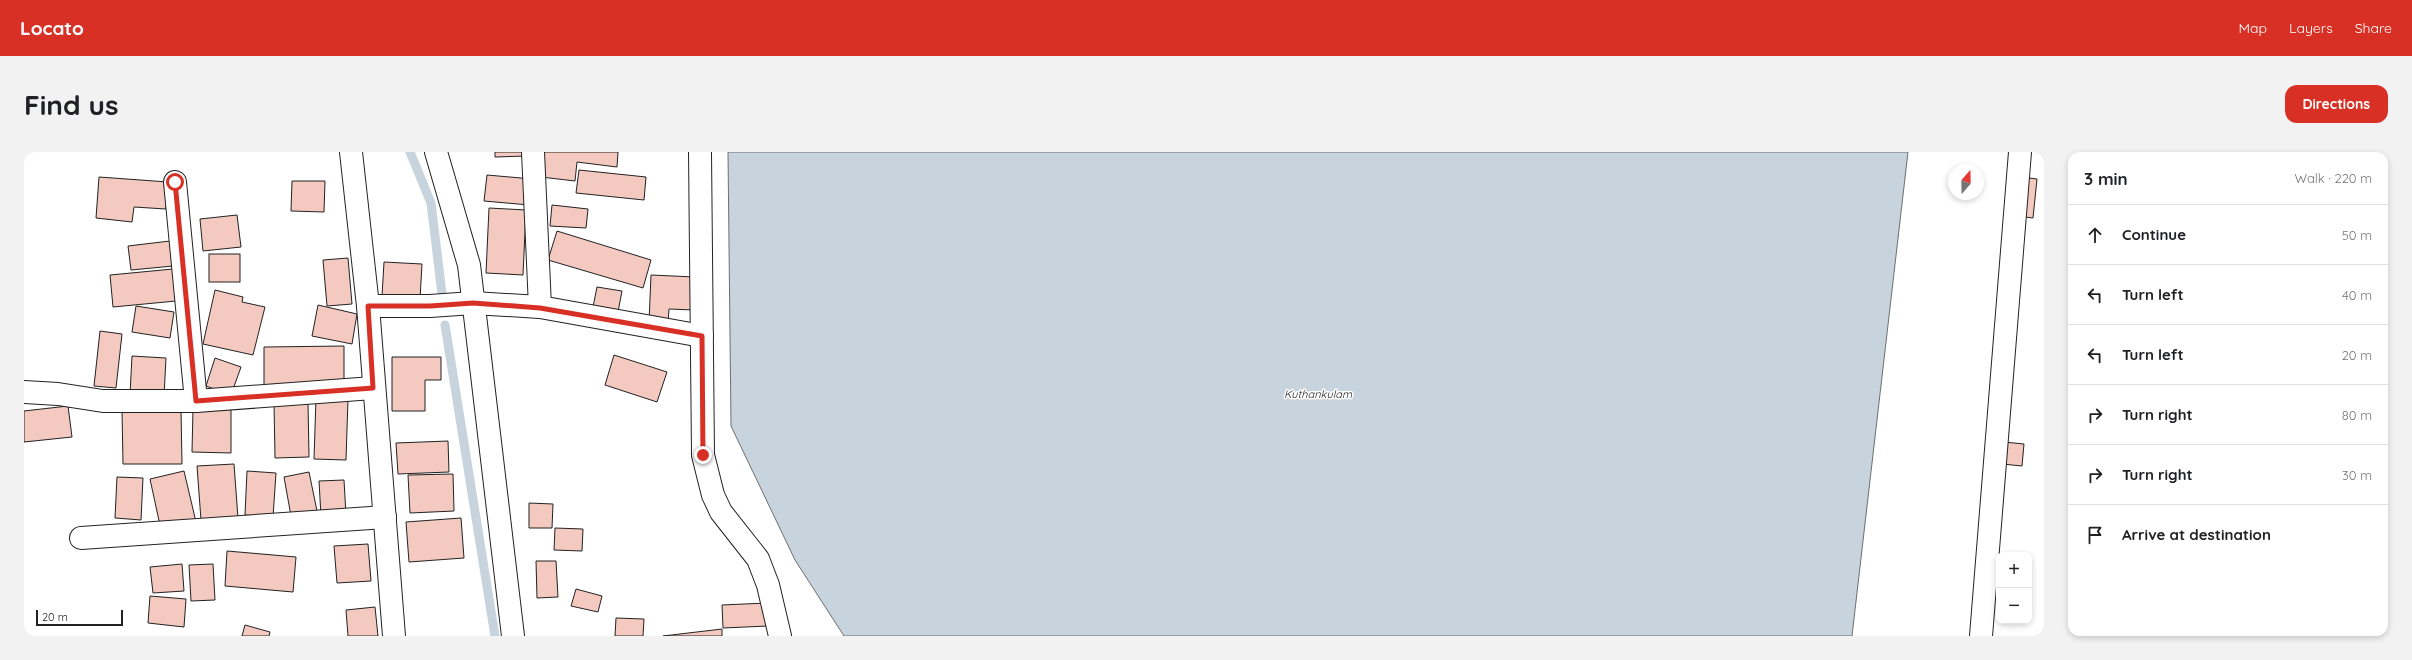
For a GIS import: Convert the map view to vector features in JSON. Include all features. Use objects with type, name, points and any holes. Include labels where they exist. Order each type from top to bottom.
[{"type":"street","points":[[352,152],[368,306],[373,388],[386,517],[394,636]]},
{"type":"street","points":[[436,152],[469,265],[513,636]]},
{"type":"street","points":[[533,152],[540,308]]},
{"type":"street","points":[[700,152],[704,461],[713,495],[721,512],[758,559],[768,585],[780,636]]},
{"type":"street","points":[[1981,636],[2020,152]]},
{"type":"street","points":[[175,182],[196,401]]},
{"type":"street","points":[[368,306],[430,306],[473,303],[540,308],[702,336]]},
{"type":"street","points":[[24,392],[58,394],[103,401],[196,401],[373,388]]},
{"type":"street","points":[[81,538],[386,517]]},
{"type":"water","name":"Kuthankulam","points":[[728,152],[1908,152],[1852,636],[844,636],[795,560],[731,426]]},
{"type":"building","points":[[495,152],[527,152],[527,156],[495,157]]},
{"type":"building","points":[[542,152],[618,152],[617,167],[577,162],[575,181],[541,177]]},
{"type":"building","points":[[579,170],[646,177],[644,200],[576,193]]},
{"type":"building","points":[[487,175],[532,179],[529,205],[484,201]]},
{"type":"building","points":[[99,177],[168,182],[166,209],[134,207],[132,222],[96,218]]},
{"type":"building","points":[[2021,177],[2037,179],[2033,218],[2017,216]]},
{"type":"building","points":[[292,181],[325,181],[324,212],[291,211]]},
{"type":"building","points":[[552,205],[588,209],[586,228],[550,226]]},
{"type":"building","points":[[489,208],[526,210],[523,275],[486,273]]},
{"type":"building","points":[[237,215],[241,247],[203,251],[200,219]]},
{"type":"building","points":[[557,231],[651,260],[643,288],[548,260]]},
{"type":"building","points":[[170,241],[173,266],[131,270],[128,246]]},
{"type":"building","points":[[209,254],[240,254],[240,282],[209,282]]},
{"type":"building","points":[[348,258],[352,304],[327,306],[323,260]]},
{"type":"building","points":[[384,262],[422,264],[420,299],[382,296]]},
{"type":"building","points":[[173,269],[176,301],[113,307],[110,275]]},
{"type":"building","points":[[651,275],[695,277],[693,310],[669,309],[668,323],[649,322]]},
{"type":"building","points":[[597,287],[622,291],[618,312],[593,307]]},
{"type":"building","points":[[215,290],[243,297],[242,302],[265,307],[253,355],[203,344]]},
{"type":"building","points":[[318,305],[357,314],[352,344],[312,336]]},
{"type":"building","points":[[136,306],[174,312],[170,338],[132,332]]},
{"type":"building","points":[[100,331],[122,334],[116,388],[94,386]]},
{"type":"building","points":[[344,346],[344,385],[264,385],[264,347]]},
{"type":"building","points":[[614,355],[667,372],[657,402],[605,385]]},
{"type":"building","points":[[132,356],[166,358],[164,396],[130,394]]},
{"type":"building","points":[[392,357],[441,357],[441,380],[425,380],[425,411],[392,411]]},
{"type":"building","points":[[215,358],[241,367],[231,395],[206,386]]},
{"type":"building","points":[[316,398],[348,399],[346,460],[314,459]]},
{"type":"building","points":[[274,403],[308,403],[309,457],[275,458]]},
{"type":"building","points":[[68,406],[72,437],[24,442],[24,411]]},
{"type":"building","points":[[193,409],[231,409],[231,453],[192,452]]},
{"type":"building","points":[[122,410],[181,410],[182,464],[123,464]]},
{"type":"building","points":[[448,441],[449,472],[398,474],[396,443]]},
{"type":"building","points":[[2004,442],[2024,444],[2022,466],[2002,464]]},
{"type":"building","points":[[234,464],[238,518],[201,520],[197,466]]},
{"type":"building","points":[[184,471],[196,522],[161,530],[150,479]]},
{"type":"building","points":[[247,471],[276,473],[273,517],[245,515]]},
{"type":"building","points":[[309,472],[317,511],[291,516],[284,477]]},
{"type":"building","points":[[453,474],[454,511],[410,513],[408,475]]},
{"type":"building","points":[[117,477],[143,478],[141,520],[115,518]]},
{"type":"building","points":[[344,480],[346,515],[321,516],[319,481]]},
{"type":"building","points":[[529,503],[553,504],[552,528],[529,528]]},
{"type":"building","points":[[461,518],[464,558],[409,562],[406,522]]},
{"type":"building","points":[[555,528],[583,529],[582,551],[554,550]]},
{"type":"building","points":[[368,544],[371,581],[337,583],[334,546]]},
{"type":"building","points":[[227,551],[296,557],[293,592],[225,586]]},
{"type":"building","points":[[536,561],[556,561],[558,597],[537,598]]},
{"type":"building","points":[[182,564],[184,591],[153,593],[150,567]]},
{"type":"building","points":[[213,564],[215,600],[191,601],[189,565]]},
{"type":"building","points":[[576,589],[602,596],[598,612],[571,606]]},
{"type":"building","points":[[150,596],[186,599],[184,627],[148,623]]},
{"type":"building","points":[[767,603],[768,626],[723,628],[722,605]]},
{"type":"building","points":[[375,607],[378,636],[348,636],[346,610]]},
{"type":"building","points":[[616,618],[644,619],[643,636],[615,636]]},
{"type":"building","points":[[245,625],[270,632],[269,636],[242,636]]},
{"type":"building","points":[[722,629],[722,636],[663,636]]},
{"type":"waterway","points":[[410,152],[431,203],[442,294]]},
{"type":"waterway","points":[[445,325],[495,636]]},
{"type":"route","points":[[175,182],[196,401],[373,388],[368,306],[430,306],[473,303],[540,308],[702,336],[703,455]]}]
